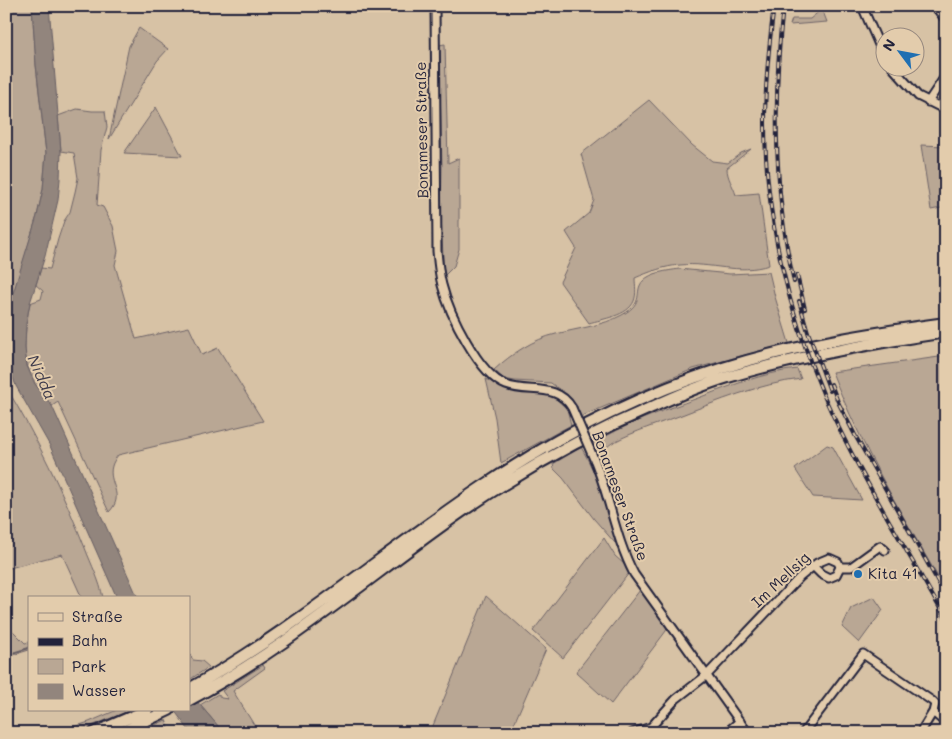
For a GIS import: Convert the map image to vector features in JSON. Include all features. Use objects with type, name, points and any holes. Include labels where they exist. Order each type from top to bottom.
[{"type":"highway","points":[[191,693],[289,626],[482,486],[585,427],[657,394],[724,368],[826,342],[946,322]]},
{"type":"highway","points":[[191,693],[292,635],[486,496],[544,460],[603,429],[662,402],[727,377],[839,349],[946,332]]},
{"type":"highway","points":[[94,733],[142,712]]},
{"type":"highway","points":[[120,733],[165,712]]},
{"type":"street","name":"Bonameser Straße","points":[[435,6],[438,251],[440,277],[447,300],[464,335],[491,376],[510,386],[550,391],[565,400],[572,408],[603,482],[622,547],[634,574],[748,733]]},
{"type":"street","points":[[862,6],[874,33]]},
{"type":"street","points":[[935,6],[946,20]]},
{"type":"street","points":[[928,102],[946,75]]},
{"type":"street","points":[[902,78],[910,88],[928,102],[946,110]]},
{"type":"street","points":[[813,566],[821,574],[829,578],[836,575],[840,567],[851,567],[880,546],[885,550]]},
{"type":"street","name":"Im Mellsig","points":[[632,733],[651,727],[676,699],[707,675],[786,591],[813,566],[821,560],[829,558],[838,562],[840,567]]},
{"type":"street","points":[[803,733],[863,654],[935,704],[933,712],[920,733]]},
{"type":"street","points":[[933,712],[946,723]]},
{"type":"street","points":[[726,733],[740,721]]},
{"type":"green space","points":[[6,6],[32,6],[36,65],[46,153],[43,189],[37,216],[14,293],[6,299]]},
{"type":"green space","points":[[822,9],[827,22],[790,25],[792,19],[810,19]]},
{"type":"green space","points":[[139,28],[168,49],[157,61],[109,139],[129,46]]},
{"type":"green space","points":[[445,44],[448,163],[459,158],[459,249],[454,266],[444,276],[441,216],[442,167],[439,45]]},
{"type":"green space","points":[[649,100],[692,145],[712,161],[728,163],[741,153],[751,149],[727,168],[727,172],[736,195],[759,193],[769,265],[758,268],[736,269],[702,265],[680,265],[657,270],[635,278],[635,298],[631,306],[626,310],[614,316],[589,323],[560,282],[576,248],[566,232],[589,213],[594,200],[581,154]]},
{"type":"green space","points":[[156,107],[182,156],[124,153]]},
{"type":"green space","points":[[77,109],[105,111],[107,127],[101,150],[97,205],[103,207],[113,226],[118,251],[115,265],[136,339],[189,327],[202,355],[218,348],[263,421],[118,455],[112,465],[111,472],[116,500],[109,512],[58,402],[52,406],[37,387],[30,374],[25,345],[30,303],[41,299],[43,291],[36,285],[41,268],[50,269],[64,221],[70,212],[78,178],[74,153],[61,151],[58,116]]},
{"type":"green space","points":[[921,145],[946,146],[946,207],[931,210]]},
{"type":"green space","points":[[679,269],[730,274],[769,272],[789,343],[693,369],[580,417],[570,398],[551,383],[504,379],[494,370],[515,353],[539,339],[598,324],[622,315],[634,306],[637,301],[640,285],[646,278],[660,272]]},
{"type":"green space","points":[[946,356],[946,591],[870,456],[832,372]]},
{"type":"green space","points":[[797,369],[801,379],[785,381],[739,394],[638,431],[612,443],[605,449],[599,459],[592,444],[644,418],[722,389],[759,377]]},
{"type":"green space","points":[[486,379],[504,389],[547,394],[555,398],[567,409],[571,425],[501,463],[495,418]]},
{"type":"green space","points":[[6,387],[59,486],[100,585],[103,596],[81,596],[62,554],[6,569]]},
{"type":"green space","points":[[827,445],[833,447],[862,500],[813,497],[795,469]]},
{"type":"green space","points":[[581,447],[592,469],[611,519],[615,543],[554,469],[553,464]]},
{"type":"green space","points":[[604,538],[615,556],[624,564],[629,573],[563,658],[533,631]]},
{"type":"green space","points":[[640,590],[667,626],[666,631],[611,704],[576,672]]},
{"type":"green space","points":[[486,596],[546,649],[510,733],[430,733]]},
{"type":"green space","points":[[874,597],[883,610],[859,643],[842,627],[851,608]]},
{"type":"green space","points":[[6,624],[25,643],[28,642],[28,650],[6,657],[6,648],[12,646]]},
{"type":"green space","points":[[190,655],[193,660],[202,661],[209,667],[190,679]]},
{"type":"green space","points":[[263,665],[265,668],[233,691],[259,733],[224,733],[200,705],[218,694],[221,698],[228,699],[222,691]]},
{"type":"green space","points":[[112,712],[126,712],[74,733],[55,733]]},
{"type":"green space","points":[[166,720],[170,731],[137,733]]},
{"type":"water","points":[[32,6],[49,6],[61,151],[60,179],[58,200],[45,256],[30,303],[26,324],[25,348],[27,366],[35,384],[52,406],[137,596],[116,596],[50,446],[16,386],[8,364],[6,325],[10,303],[37,216],[43,189],[46,153],[36,65]]},
{"type":"water","points":[[190,693],[224,733],[191,733],[175,712],[190,712]]},
{"type":"waterway","points":[[6,655],[28,648]]},
{"type":"railway","points":[[774,6],[766,94],[766,158],[774,228],[790,297],[811,364],[837,425],[866,481],[946,619]]},
{"type":"railway","points":[[783,6],[778,76],[777,145],[782,214],[794,282]]},
{"type":"railway","points":[[797,275],[805,309]]},
{"type":"railway","points":[[799,301],[808,332],[830,391]]},
{"type":"railway","points":[[831,384],[856,437],[946,596]]},
{"type":"place","name":"Kita 41","points":[[858,574]]},
{"type":"water label","name":"Nidda","points":[[42,377]]}]
